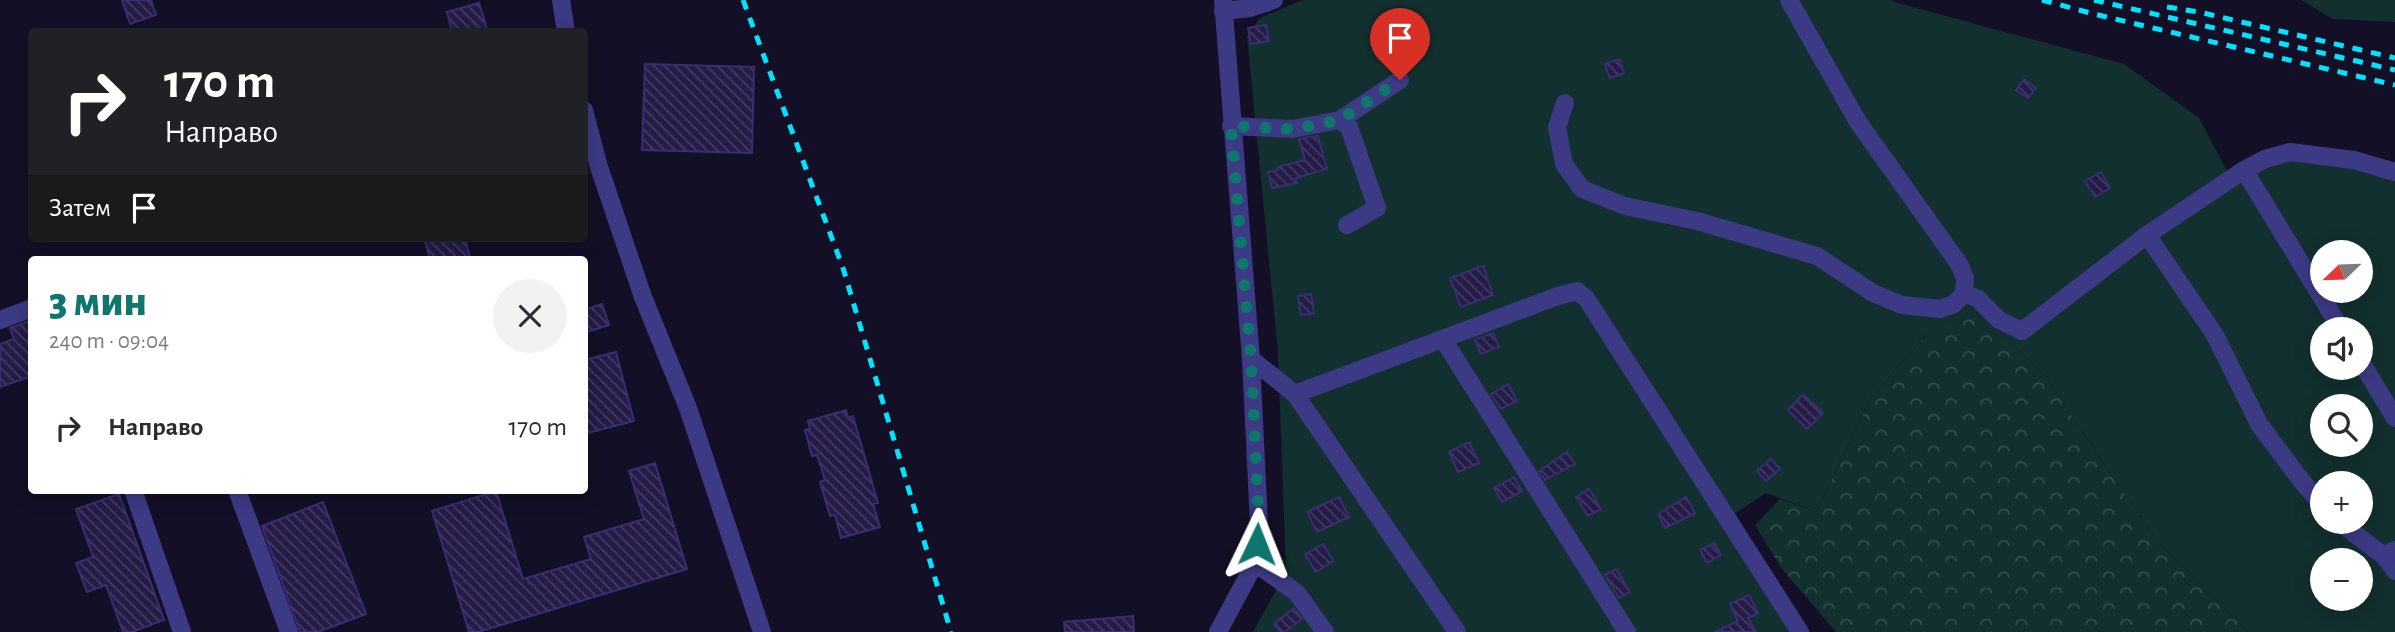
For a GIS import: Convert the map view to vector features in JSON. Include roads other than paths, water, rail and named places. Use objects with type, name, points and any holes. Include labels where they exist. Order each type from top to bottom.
[{"type":"lane","points":[[561,0],[565,28]]},
{"type":"lane","points":[[1221,630],[1255,563],[1259,525],[1251,359],[1223,6],[1250,8],[1274,0]]},
{"type":"lane","points":[[1565,103],[1557,127],[1564,164],[1582,189],[1625,206],[1697,221],[1817,256],[1872,293],[1902,305],[1940,309],[1954,304],[1964,293],[1965,278],[1959,264],[1858,122],[1789,0]]},
{"type":"lane","points":[[1231,126],[1292,129],[1340,120],[1400,80]]},
{"type":"lane","points":[[1340,120],[1349,127],[1377,208],[1348,225]]},
{"type":"lane","points":[[588,125],[599,167],[643,297],[688,408],[762,632]]},
{"type":"lane","points":[[1964,293],[1978,299],[1998,320],[2022,331],[2147,235],[2244,170],[2265,159],[2290,152],[2354,160],[2395,172]]},
{"type":"lane","points":[[2244,170],[2334,317]]},
{"type":"lane","points":[[2147,235],[2215,335],[2259,424],[2310,490]]},
{"type":"lane","points":[[1295,394],[1577,291],[1586,298],[1800,632]]},
{"type":"lane","points":[[0,320],[28,310]]},
{"type":"lane","points":[[1443,339],[1627,632]]},
{"type":"lane","points":[[1251,359],[1295,394],[1457,632]]},
{"type":"lane","points":[[2372,380],[2395,418]]},
{"type":"lane","points":[[134,494],[182,632]]},
{"type":"lane","points":[[238,494],[289,632]]},
{"type":"lane","points":[[2358,534],[2389,553],[2395,571]]},
{"type":"lane","points":[[1255,563],[1297,593],[1325,632]]},
{"type":"railway","points":[[743,0],[843,268],[951,632]]},
{"type":"railway","points":[[2042,0],[2395,85]]},
{"type":"railway","points":[[2094,0],[2395,70]]},
{"type":"railway","points":[[2167,7],[2199,12],[2395,58]]}]
